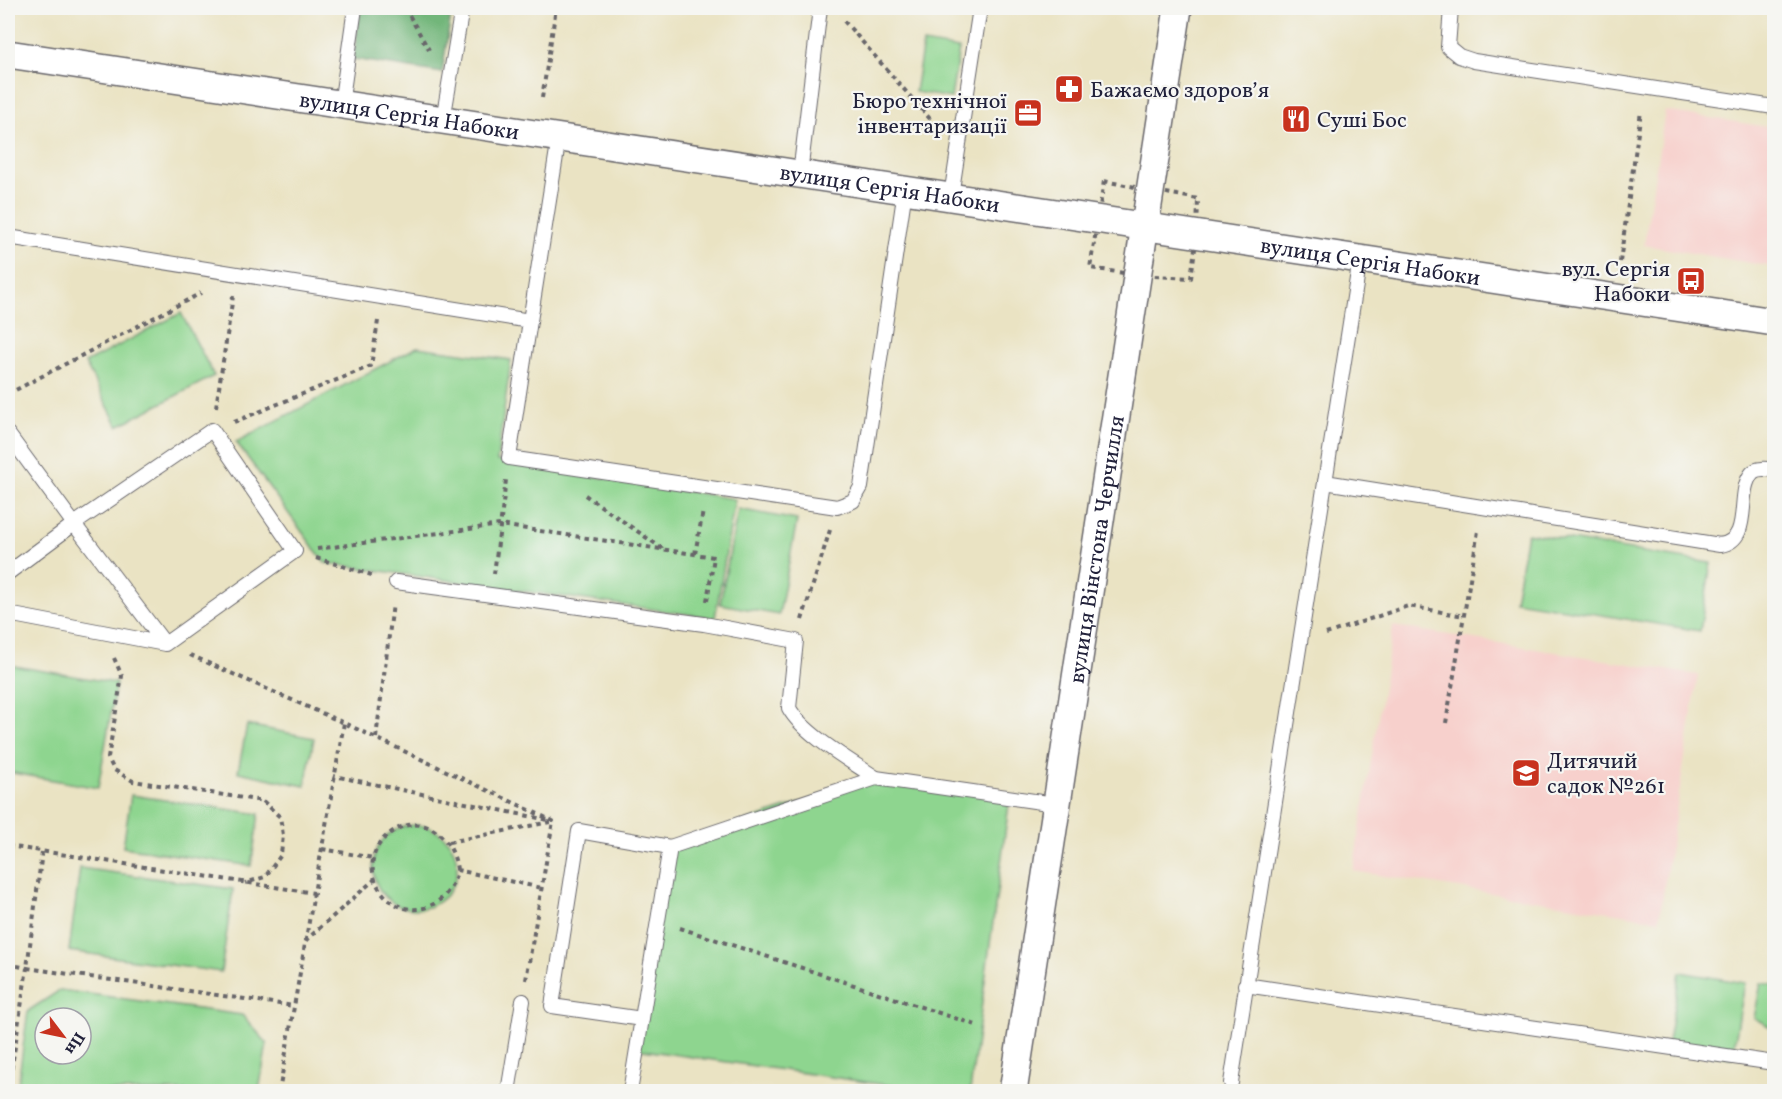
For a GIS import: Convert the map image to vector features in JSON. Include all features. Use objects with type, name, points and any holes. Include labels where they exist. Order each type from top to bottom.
[{"type":"street","name":"вулиця Вінстона Черчилля","points":[[1013,1092],[1055,804],[1178,8]]},
{"type":"street","name":"вулиця Сергія Набоки","points":[[8,54],[1774,322]]},
{"type":"lane","points":[[341,105],[355,8]]},
{"type":"lane","points":[[442,120],[462,8]]},
{"type":"lane","points":[[800,174],[820,8]]},
{"type":"lane","points":[[951,196],[980,8]]},
{"type":"lane","points":[[1451,8],[1447,32],[1448,47],[1459,56],[1474,62],[1774,107]]},
{"type":"lane","points":[[559,137],[509,458],[837,507],[853,501],[861,487],[905,190]]},
{"type":"lane","points":[[8,237],[381,299],[530,321]]},
{"type":"lane","points":[[1231,1083],[1360,259]]},
{"type":"lane","points":[[8,573],[74,524],[212,430],[295,551],[165,644],[8,614]]},
{"type":"lane","points":[[8,434],[165,644]]},
{"type":"lane","points":[[1325,482],[1720,544],[1730,543],[1736,538],[1752,473],[1758,469],[1774,470]]},
{"type":"lane","points":[[396,582],[704,624],[795,641],[789,708],[794,718],[876,778],[1055,804]]},
{"type":"lane","points":[[642,1018],[552,1006],[579,831],[670,847],[876,778]]},
{"type":"lane","points":[[630,1092],[670,847]]},
{"type":"lane","points":[[1245,985],[1774,1063]]},
{"type":"lane","points":[[508,1092],[523,1001]]},
{"type":"path","points":[[405,8],[449,85]]},
{"type":"path","points":[[542,98],[556,8],[549,8]]},
{"type":"path","points":[[840,16],[958,151]]},
{"type":"path","points":[[1620,262],[1645,88]]},
{"type":"path","points":[[8,394],[237,275]]},
{"type":"path","points":[[212,430],[237,275]]},
{"type":"path","points":[[212,430],[371,366],[381,299]]},
{"type":"path","points":[[491,594],[509,458]]},
{"type":"path","points":[[695,555],[708,488]]},
{"type":"path","points":[[576,489],[664,549]]},
{"type":"path","points":[[795,641],[837,507]]},
{"type":"path","points":[[1446,723],[1482,507]]},
{"type":"path","points":[[295,551],[500,525],[714,557],[704,624]]},
{"type":"path","points":[[295,551],[396,582],[376,738]]},
{"type":"path","points":[[1299,643],[1408,606],[1464,616]]},
{"type":"path","points":[[165,644],[579,831]]},
{"type":"path","points":[[105,652],[115,659],[122,676],[108,758],[114,770],[133,781],[263,801],[280,817],[283,835],[281,855],[265,877],[246,883]]},
{"type":"path","points":[[279,1092],[344,723]]},
{"type":"path","points":[[334,776],[553,821]]},
{"type":"path","points":[[449,842],[553,821]]},
{"type":"path","points":[[523,1001],[553,821]]},
{"type":"path","points":[[410,825],[425,826],[439,832],[449,842],[456,856],[457,870],[449,891],[435,904],[426,908],[411,909],[397,906],[381,893],[374,880],[372,865],[374,858],[383,838],[396,829],[410,825]]},
{"type":"path","points":[[8,846],[314,893]]},
{"type":"path","points":[[321,849],[374,858]]},
{"type":"path","points":[[8,1092],[42,852]]},
{"type":"path","points":[[457,870],[542,888]]},
{"type":"path","points":[[305,941],[374,880]]},
{"type":"path","points":[[658,920],[979,1026]]},
{"type":"path","points":[[8,964],[294,1006]]},
{"type":"shaded area","points":[[1665,111],[1774,128],[1774,267],[1644,245]]},
{"type":"shaded area","name":"Дитячий садок №261","points":[[1393,626],[1698,675],[1659,920],[1353,871]]},
{"type":"green space","points":[[361,8],[452,8],[442,73],[353,59]]},
{"type":"green space","points":[[923,43],[959,49],[951,98],[915,92]]},
{"type":"green space","points":[[181,313],[214,376],[118,426],[85,363]]},
{"type":"green space","points":[[417,347],[511,360],[497,461],[735,499],[715,618],[325,563],[236,442]]},
{"type":"green space","points":[[738,509],[797,520],[779,615],[720,604]]},
{"type":"green space","points":[[1527,533],[1711,563],[1700,631],[1515,601]]},
{"type":"green space","points":[[8,665],[116,683],[98,788],[8,772]]},
{"type":"green space","points":[[247,725],[314,738],[305,786],[238,772]]},
{"type":"green space","points":[[876,778],[1010,797],[970,1091],[893,1091],[893,1086],[637,1049],[670,847]]},
{"type":"green space","points":[[131,795],[259,814],[251,866],[123,847]]},
{"type":"green space","points":[[415,825],[431,828],[445,837],[454,851],[457,867],[454,883],[445,897],[431,906],[415,909],[399,906],[385,897],[376,883],[373,867],[376,851],[385,837],[399,828]]},
{"type":"green space","points":[[80,868],[233,889],[221,972],[69,951]]},
{"type":"green space","points":[[1680,972],[1745,983],[1732,1058],[1667,1047]]},
{"type":"green space","points":[[1761,983],[1774,985],[1774,1029],[1754,1018]]},
{"type":"green space","points":[[60,990],[242,1015],[267,1043],[259,1091],[17,1091],[28,1011],[33,1008],[33,1066],[93,1066],[93,1006],[36,1006]]},
{"type":"place","name":"Бажаємо здоровʼя","points":[[1069,89]]},
{"type":"place","name":"Бюро технічної інвентаризації","points":[[1028,113]]},
{"type":"place","name":"Суші Бос","points":[[1296,119]]},
{"type":"place","name":"вул. Сергія Набоки","points":[[1691,281]]},
{"type":"place","name":"Дитячий садок №261","points":[[1526,773]]}]
